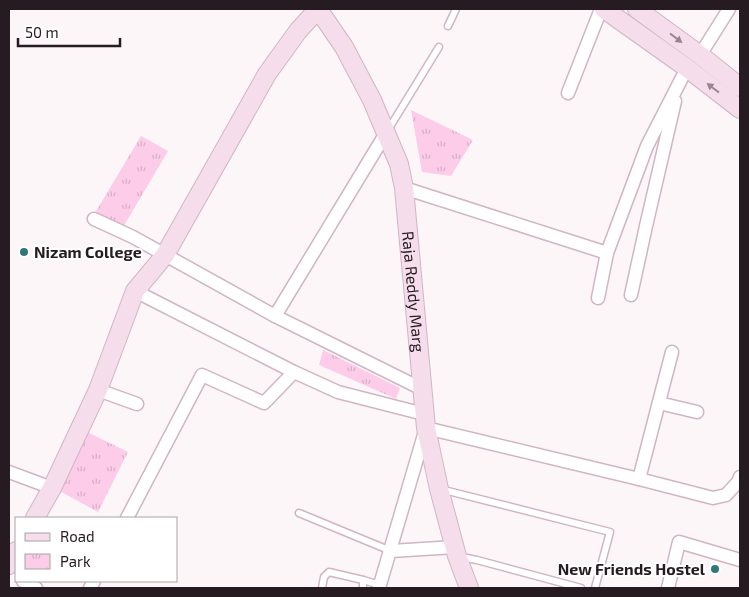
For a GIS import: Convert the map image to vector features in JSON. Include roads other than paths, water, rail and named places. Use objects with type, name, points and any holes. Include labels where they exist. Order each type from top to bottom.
[{"type":"street","name":"Raja Reddy Marg","points":[[318,9],[344,47],[372,100],[399,164],[404,188],[425,421],[439,489],[456,552],[469,588]]},
{"type":"street","points":[[36,517],[52,488],[98,390],[136,291],[165,255],[267,74],[298,31],[318,9]]},
{"type":"street","points":[[568,93],[603,9],[683,75],[740,109]]},
{"type":"street","points":[[637,9],[740,87]]},
{"type":"street","points":[[700,55],[729,9]]},
{"type":"street","points":[[598,298],[607,253],[647,146],[683,75]]},
{"type":"street","points":[[631,296],[683,75]]},
{"type":"street","points":[[275,316],[386,133]]},
{"type":"street","points":[[404,188],[607,253]]},
{"type":"street","points":[[94,219],[133,237],[275,316],[422,389]]},
{"type":"street","points":[[136,291],[294,372],[338,392],[425,421],[713,498],[726,495],[740,478]]},
{"type":"street","points":[[639,479],[672,352]]},
{"type":"street","points":[[128,517],[202,375],[264,403],[294,372]]},
{"type":"street","points":[[98,390],[137,404]]},
{"type":"street","points":[[659,403],[697,412]]},
{"type":"street","points":[[379,587],[391,551],[425,421]]},
{"type":"street","points":[[9,472],[52,488]]},
{"type":"street","points":[[668,588],[680,542],[740,560]]},
{"type":"street","points":[[391,551],[456,552]]},
{"type":"street","points":[[9,565],[15,553]]},
{"type":"street","points":[[24,582],[36,588]]},
{"type":"lane","points":[[448,26],[456,9]]},
{"type":"lane","points":[[386,133],[439,47]]},
{"type":"lane","points":[[439,489],[610,532],[595,588]]},
{"type":"lane","points":[[299,513],[391,551]]},
{"type":"lane","points":[[456,552],[477,560],[581,588]]},
{"type":"lane","points":[[322,588],[324,577],[329,572],[363,580],[379,587]]},
{"type":"lane","points":[[363,580],[363,588]]},
{"type":"place","name":"Nizam College","points":[[24,252]]},
{"type":"place","name":"New Friends Hostel","points":[[715,569]]}]
